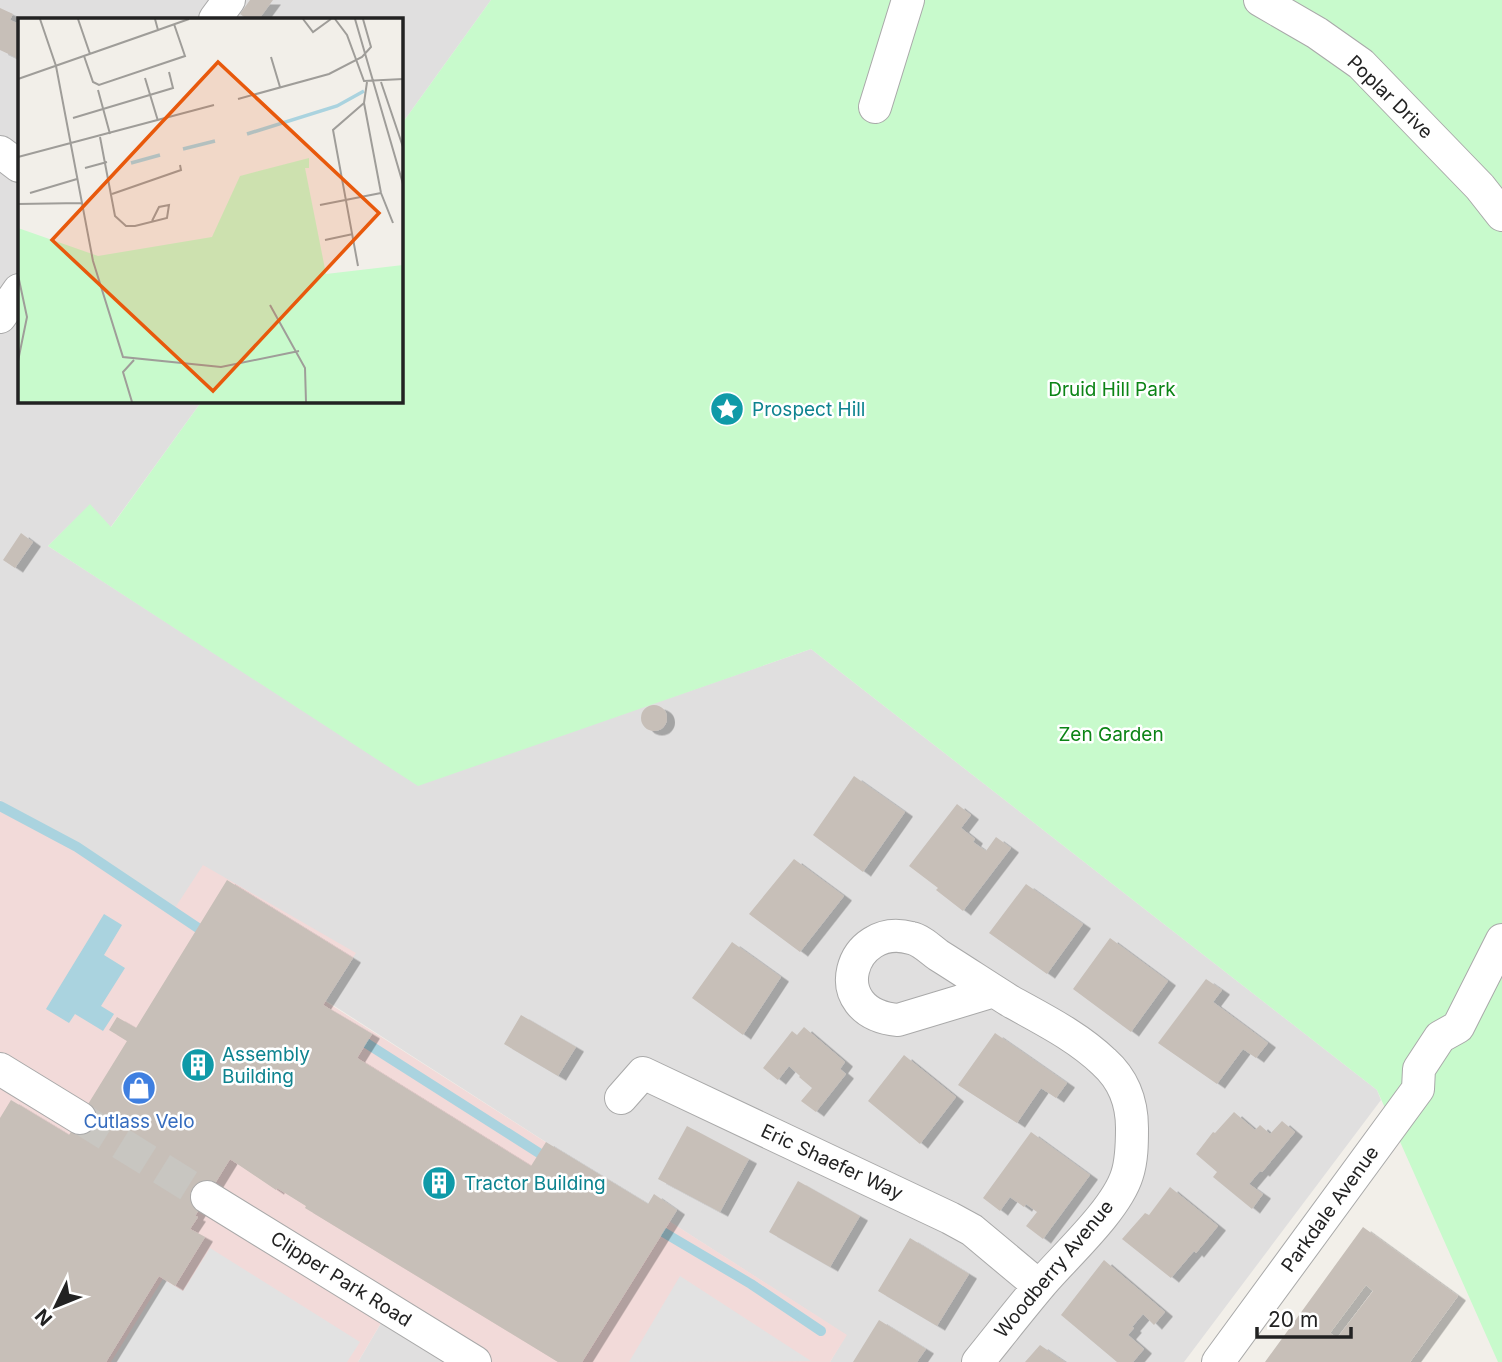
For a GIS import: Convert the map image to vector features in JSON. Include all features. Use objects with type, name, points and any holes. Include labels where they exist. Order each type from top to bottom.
[{"type":"street","points":[[216,18],[229,0]]},
{"type":"street","points":[[875,107],[908,0]]},
{"type":"street","name":"Poplar Drive","points":[[1260,0],[1317,33],[1361,64],[1480,187],[1502,215]]},
{"type":"street","points":[[0,152],[18,165]]},
{"type":"street","points":[[0,317],[18,290]]},
{"type":"street","name":"Parkdale Avenue","points":[[1218,1362],[1418,1089],[1419,1069],[1440,1037],[1458,1027],[1502,940]]},
{"type":"street","name":"Woodberry Avenue","points":[[978,1362],[1039,1286],[1109,1207],[1126,1177],[1132,1149],[1132,1115],[1124,1086],[1104,1062],[1058,1029],[994,991]]},
{"type":"street","points":[[0,1069],[79,1118]]},
{"type":"street","name":"Eric Shaefer Way","points":[[621,1098],[643,1073],[950,1218],[979,1236],[1039,1286]]},
{"type":"street","name":"Clipper Park Road","points":[[207,1197],[475,1362]]},
{"type":"shaded area","points":[[0,0],[491,0],[402,124],[402,18],[18,18],[18,402],[201,402],[110,528],[90,505],[48,546],[418,785],[811,649],[1377,1090],[1381,1100],[1184,1362],[830,1362],[846,1335],[325,1000],[355,953],[171,914],[0,800]]},
{"type":"shaded area","points":[[0,800],[171,914],[203,865],[356,953],[325,1001],[847,1335],[830,1362],[472,1362],[388,1311],[358,1362],[0,1362]]},
{"type":"shaded area","points":[[210,1248],[360,1342],[347,1362],[111,1362],[163,1279],[183,1291]]},
{"type":"shaded area","points":[[680,1276],[811,1361],[629,1362]]},
{"type":"shaded area","points":[[388,1311],[472,1362],[358,1362]]},
{"type":"green space","name":"Druid Hill Park","points":[[491,0],[1502,0],[1502,1362],[1498,1362],[1377,1090],[811,649],[418,786],[48,546],[90,504],[111,527],[201,402],[402,402],[402,124]]},
{"type":"water","points":[[104,914],[122,925],[104,955],[125,968],[101,1006],[114,1014],[103,1031],[75,1014],[69,1023],[46,1009]]},
{"type":"building","points":[[250,0],[273,0],[260,18],[246,18],[240,14]]},
{"type":"building","points":[[0,8],[13,14],[10,20],[18,24],[18,59],[0,50]]},
{"type":"building","points":[[21,533],[33,542],[15,568],[3,560]]},
{"type":"building","points":[[654,705],[663,709],[667,718],[663,727],[654,731],[645,727],[641,718],[645,709]]},
{"type":"building","points":[[854,776],[905,812],[863,872],[813,835]]},
{"type":"building","points":[[957,804],[971,815],[961,828],[975,839],[973,842],[986,851],[996,837],[1011,848],[963,911],[909,866]]},
{"type":"building","points":[[794,859],[844,896],[800,952],[749,914]]},
{"type":"building","points":[[227,880],[353,958],[323,1005],[372,1034],[357,1058],[531,1166],[546,1142],[648,1204],[654,1194],[677,1210],[582,1362],[558,1362],[305,1208],[306,1206],[277,1188],[276,1190],[230,1159],[195,1216],[198,1217],[190,1229],[205,1237],[175,1286],[159,1276],[106,1362],[0,1362],[0,1118],[11,1100],[69,1135],[127,1041],[109,1030],[117,1017],[136,1028]]},
{"type":"building","points":[[1026,884],[1083,924],[1047,974],[989,933]]},
{"type":"building","points":[[1110,938],[1168,981],[1131,1032],[1073,989]]},
{"type":"building","points":[[732,942],[781,977],[743,1035],[692,998]]},
{"type":"building","points":[[1206,979],[1222,990],[1213,1002],[1268,1043],[1256,1058],[1243,1049],[1217,1084],[1158,1043]]},
{"type":"building","points":[[521,1015],[576,1047],[558,1076],[504,1044]]},
{"type":"building","points":[[804,1027],[845,1062],[840,1069],[846,1074],[816,1112],[801,1101],[812,1088],[789,1066],[778,1080],[763,1068],[792,1031],[797,1035]]},
{"type":"building","points":[[995,1033],[1067,1083],[1056,1098],[1041,1088],[1017,1123],[958,1085]]},
{"type":"building","points":[[904,1055],[956,1097],[920,1144],[868,1101]]},
{"type":"building","points":[[1234,1112],[1255,1130],[1260,1125],[1270,1134],[1282,1121],[1295,1132],[1249,1184],[1263,1194],[1252,1209],[1213,1177],[1217,1172],[1196,1154],[1213,1132],[1215,1133]]},
{"type":"building","points":[[687,1126],[749,1159],[720,1212],[658,1179]]},
{"type":"building","points":[[1031,1132],[1090,1175],[1043,1239],[1026,1226],[1037,1212],[1026,1204],[1024,1207],[1010,1197],[1000,1211],[983,1198]]},
{"type":"building","points":[[798,1181],[860,1216],[830,1267],[769,1232]]},
{"type":"building","points":[[1170,1187],[1218,1226],[1171,1278],[1122,1239],[1145,1213],[1149,1215]]},
{"type":"building","points":[[1363,1227],[1458,1296],[1410,1362],[1265,1362]],"holes":[[[1366,1285],[1373,1291],[1337,1338],[1330,1333]]]},
{"type":"building","points":[[910,1238],[969,1274],[937,1326],[878,1291]]},
{"type":"building","points":[[1104,1260],[1165,1312],[1154,1325],[1143,1314],[1132,1327],[1134,1328],[1128,1335],[1144,1349],[1133,1362],[1117,1362],[1061,1315]]},
{"type":"building","points":[[879,1320],[926,1349],[917,1362],[853,1362]]},
{"type":"building","points":[[1040,1345],[1065,1362],[1025,1362]]},
{"type":"waterway","points":[[0,806],[77,847],[198,928]]},
{"type":"waterway","points":[[366,1043],[539,1153]]},
{"type":"waterway","points":[[663,1232],[751,1284],[821,1331]]},
{"type":"tunnel","points":[[80,1118],[207,1197]]},
{"type":"place","name":"Prospect Hill","points":[[727,409]]},
{"type":"place","name":"Assembly Building","points":[[198,1065]]},
{"type":"place","name":"Cutlass Velo","points":[[139,1088]]},
{"type":"place","name":"Tractor Building","points":[[439,1183]]},
{"type":"park label","name":"Zen Garden","points":[[1111,734]]}]
